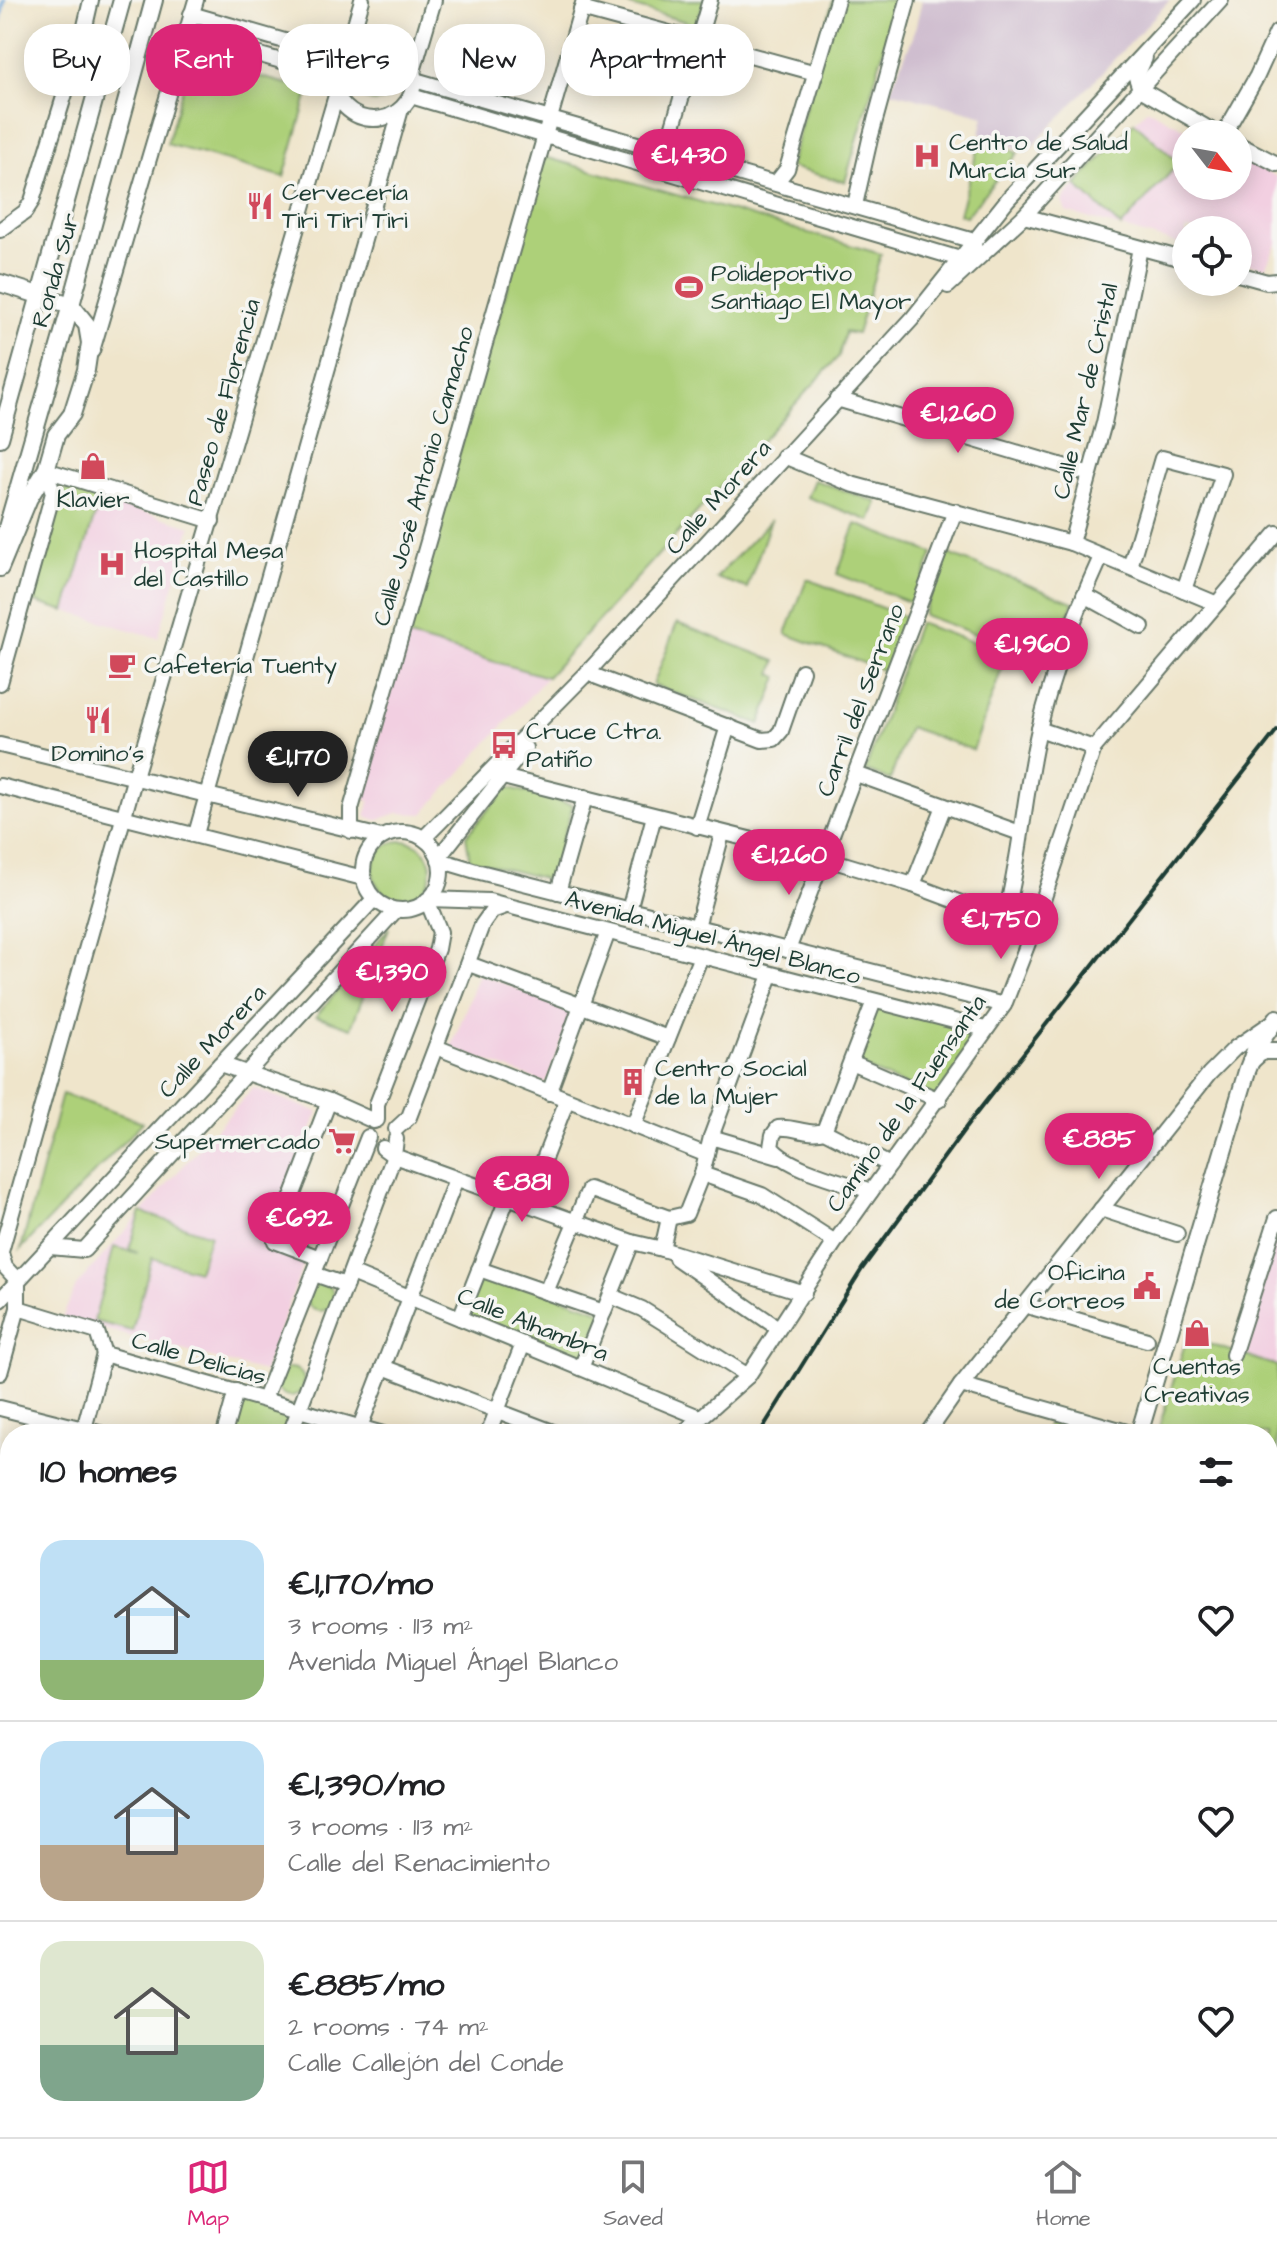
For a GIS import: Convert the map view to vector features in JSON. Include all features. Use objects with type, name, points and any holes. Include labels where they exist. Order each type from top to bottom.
[{"type":"main road","name":"Ronda Sur","points":[[0,438],[4,406],[41,295],[122,0]]},
{"type":"main road","name":"Ronda Sur","points":[[0,552],[154,0]]},
{"type":"main road","points":[[0,283],[71,305],[87,325],[90,343],[86,370],[72,414],[56,435],[46,470],[29,498],[0,568]]},
{"type":"main road","points":[[0,293],[19,289]]},
{"type":"main road","points":[[4,406],[34,429],[56,435]]},
{"type":"main road","points":[[1276,1019],[1272,1030],[1277,1044]]},
{"type":"main road","points":[[1139,1424],[1250,1062],[1276,1019]]},
{"type":"main road","points":[[1250,1062],[1262,1051],[1277,1051]]},
{"type":"street","points":[[2,227],[25,212],[32,201],[91,0]]},
{"type":"street","points":[[354,24],[362,0]]},
{"type":"street","points":[[418,59],[434,0]]},
{"type":"street","points":[[703,24],[710,0]]},
{"type":"street","points":[[776,183],[787,169],[837,0]]},
{"type":"street","points":[[855,205],[908,0]]},
{"type":"street","points":[[196,834],[401,109],[411,96],[968,260],[974,241],[1017,189],[1193,0]]},
{"type":"street","name":"Calle Morera","points":[[439,858],[497,775],[784,456],[968,260],[1024,216],[1221,0]]},
{"type":"street","points":[[550,118],[582,4],[648,24]]},
{"type":"street","points":[[193,7],[278,33]]},
{"type":"street","points":[[1232,120],[1277,32]]},
{"type":"street","points":[[1151,46],[1136,77],[1140,89],[1194,120]]},
{"type":"street","points":[[754,55],[816,73]]},
{"type":"street","points":[[418,75],[550,118],[974,241]]},
{"type":"street","points":[[86,370],[168,96]]},
{"type":"street","name":"Paseo de Florencia","points":[[0,1254],[134,780],[336,96]]},
{"type":"street","points":[[340,96],[353,113],[369,119],[386,117],[401,109]]},
{"type":"street","points":[[666,150],[682,96]]},
{"type":"street","name":"Calle José Antonio Camacho","points":[[351,831],[351,809],[550,118]]},
{"type":"street","points":[[1252,151],[1277,164]]},
{"type":"street","points":[[1024,216],[1172,256]]},
{"type":"street","name":"Calle Mar de Cristal","points":[[1071,543],[1104,423],[1140,248]]},
{"type":"street","points":[[1252,278],[1277,281]]},
{"type":"street","points":[[837,399],[1090,474]]},
{"type":"street","points":[[784,456],[851,484],[1071,543],[1215,603]]},
{"type":"street","points":[[1130,567],[1162,458],[1223,474],[1184,590]]},
{"type":"street","points":[[46,470],[212,521]]},
{"type":"street","points":[[0,683],[53,493],[46,470]]},
{"type":"street","name":"Carril del Serrano","points":[[788,950],[955,511]]},
{"type":"street","name":"Camino de la Fuensanta","points":[[692,1424],[748,1376],[835,1242],[1004,1005],[1033,930],[1094,748],[1277,533]]},
{"type":"street","points":[[1004,921],[1012,891],[1039,729],[1084,595],[1101,557]]},
{"type":"street","points":[[1084,595],[1142,627]]},
{"type":"street","points":[[587,673],[762,740],[774,739],[781,731],[802,671]]},
{"type":"street","points":[[697,827],[728,726]]},
{"type":"street","points":[[1039,729],[1094,748]]},
{"type":"street","points":[[0,745],[134,780],[381,837]]},
{"type":"street","points":[[856,774],[1020,833]]},
{"type":"street","points":[[497,775],[824,858],[913,885],[1033,930]]},
{"type":"street","name":"Calle Morera","points":[[424,838],[497,775]]},
{"type":"street","points":[[0,786],[363,878]]},
{"type":"street","points":[[558,892],[585,797]]},
{"type":"street","points":[[913,885],[940,804]]},
{"type":"street","points":[[629,910],[654,816]]},
{"type":"street","points":[[395,832],[411,832],[424,838],[439,858],[438,885],[428,900],[407,910],[396,910],[374,899],[363,878],[362,866],[366,855],[381,837],[395,832]]},
{"type":"street","points":[[459,833],[460,853],[476,871]]},
{"type":"street","points":[[697,927],[722,834]]},
{"type":"street","name":"Avenida Miguel Ángel Blanco","points":[[439,858],[476,871],[1004,1005]]},
{"type":"street","name":"Avenida Miguel Ángel Blanco","points":[[428,900],[460,898],[507,905],[985,1029]]},
{"type":"street","name":"Calle Morera","points":[[0,1300],[374,899]]},
{"type":"street","points":[[580,925],[586,899]]},
{"type":"street","points":[[264,1399],[370,1126],[376,1121],[377,1104],[437,949],[440,932],[428,900]]},
{"type":"street","points":[[293,1424],[349,1279],[392,1143],[409,1117],[482,925],[492,911],[507,905]]},
{"type":"street","name":"Calle Morera","points":[[50,1247],[84,1250],[396,910]]},
{"type":"street","points":[[549,1093],[608,932]]},
{"type":"street","points":[[633,1126],[701,956]]},
{"type":"street","points":[[469,964],[668,1038]]},
{"type":"street","points":[[824,1131],[851,1062],[868,1000],[871,971]]},
{"type":"street","points":[[546,1292],[573,1221],[589,1189],[669,1218],[686,1214],[771,975]]},
{"type":"street","points":[[934,1424],[961,1385],[1209,1074],[1244,1042],[1276,1019]]},
{"type":"street","points":[[1244,1042],[1250,1062]]},
{"type":"street","points":[[436,1047],[549,1093],[564,1106],[633,1126],[707,1155]]},
{"type":"street","points":[[851,1062],[939,1100]]},
{"type":"street","points":[[220,1064],[329,1101],[376,1121],[389,1120],[392,1143]]},
{"type":"street","points":[[320,1258],[275,1241],[329,1101]]},
{"type":"street","points":[[526,1205],[564,1106]]},
{"type":"street","points":[[783,1159],[771,1147],[778,1128],[787,1127],[813,1134],[824,1131],[890,1165]]},
{"type":"street","points":[[368,1137],[374,1145],[392,1143],[456,1179],[507,1199],[632,1242],[804,1293]]},
{"type":"street","points":[[711,1137],[871,1191]]},
{"type":"street","points":[[702,1174],[762,1195],[835,1242]]},
{"type":"street","points":[[361,1424],[456,1179]]},
{"type":"street","points":[[460,1318],[507,1199]]},
{"type":"street","points":[[1101,1209],[1177,1234]]},
{"type":"street","points":[[662,1249],[669,1218]]},
{"type":"street","points":[[1233,1355],[1277,1218]]},
{"type":"street","points":[[581,1368],[632,1242]]},
{"type":"street","points":[[662,1249],[778,1328]]},
{"type":"street","points":[[0,1254],[5,1267],[18,1281],[18,1308],[0,1373]]},
{"type":"street","points":[[479,1269],[604,1312]]},
{"type":"street","name":"Calle Alhambra","points":[[314,1274],[349,1279],[410,1298],[699,1417]]},
{"type":"street","points":[[611,1296],[642,1309],[748,1376]]},
{"type":"street","points":[[1024,1305],[1147,1340]]},
{"type":"street","name":"Calle Delicias","points":[[18,1308],[97,1332],[104,1354],[350,1424]]},
{"type":"street","points":[[492,1424],[523,1344]]},
{"type":"street","points":[[85,1424],[104,1354]]},
{"type":"street","points":[[383,1367],[532,1424]]},
{"type":"street","points":[[961,1385],[1100,1424]]},
{"type":"street","points":[[227,1424],[236,1391]]},
{"type":"street","points":[[0,1408],[64,1424]]},
{"type":"shaded area","points":[[922,0],[1170,0],[1027,152],[980,134],[984,116],[890,91],[913,37]]},
{"type":"shaded area","points":[[1147,109],[1172,122],[1172,200],[1252,200],[1252,164],[1277,177],[1277,243],[1265,268],[1252,264],[1252,216],[1172,216],[1172,242],[1066,212],[1062,201]]},
{"type":"shaded area","name":"Hospital Mesa del Castillo","points":[[65,489],[191,526],[158,638],[32,601]]},
{"type":"shaded area","points":[[406,636],[547,677],[423,814],[398,813],[377,820],[365,816],[370,801],[360,798]]},
{"type":"shaded area","points":[[479,974],[573,1010],[546,1083],[451,1048]]},
{"type":"shaded area","points":[[253,1088],[318,1112],[267,1245],[305,1260],[264,1372],[62,1318],[76,1286]]},
{"type":"shaded area","points":[[1277,1218],[1277,1366],[1234,1351]]},
{"type":"green space","points":[[610,0],[704,0],[697,24]]},
{"type":"green space","points":[[833,0],[898,0],[845,182],[790,167]]},
{"type":"green space","points":[[262,77],[278,82],[278,96],[307,96],[284,177],[167,144],[180,96],[262,96]]},
{"type":"green space","points":[[360,96],[392,96],[385,101],[367,101]]},
{"type":"green space","points":[[1134,122],[1172,157],[1172,171],[1121,227],[1076,185]]},
{"type":"green space","points":[[981,138],[1018,153],[966,216],[959,214]]},
{"type":"green space","points":[[545,157],[881,254],[857,334],[845,332],[839,356],[547,677],[406,636]]},
{"type":"green space","points":[[814,480],[877,502],[870,521],[807,497]]},
{"type":"green space","points":[[65,489],[100,499],[65,611],[32,601]]},
{"type":"green space","points":[[771,520],[747,588],[716,578]]},
{"type":"green space","points":[[856,524],[933,553],[914,604],[837,574]]},
{"type":"green space","points":[[946,553],[1073,602],[1052,662],[923,615]]},
{"type":"green space","points":[[807,579],[908,618],[887,672],[786,634]]},
{"type":"green space","points":[[677,623],[776,661],[772,674],[778,677],[760,724],[653,685]]},
{"type":"green space","points":[[918,623],[1007,654],[973,750],[909,727],[890,780],[865,771]]},
{"type":"green space","points":[[507,787],[573,805],[550,880],[470,860],[466,836]]},
{"type":"green space","points":[[402,841],[422,850],[431,870],[422,890],[402,899],[382,890],[373,870],[382,850]]},
{"type":"green space","points":[[389,928],[351,1028],[316,1016]]},
{"type":"green space","points":[[874,1001],[985,1029],[939,1100],[851,1062]]},
{"type":"green space","points":[[62,1094],[143,1122],[21,1249]]},
{"type":"green space","points":[[141,1212],[210,1235],[198,1271],[152,1258],[132,1331],[94,1321],[114,1247],[138,1253],[129,1249]]},
{"type":"green space","points":[[479,1269],[604,1312],[581,1368],[460,1318]]},
{"type":"green space","points":[[320,1283],[330,1287],[334,1297],[330,1307],[320,1311],[310,1307],[306,1297],[310,1287]]},
{"type":"green space","points":[[1187,1337],[1277,1366],[1277,1424],[1160,1424]]},
{"type":"green space","points":[[290,1368],[300,1372],[304,1382],[300,1392],[290,1396],[280,1392],[276,1382],[280,1372]]},
{"type":"green space","points":[[236,1391],[299,1408],[293,1424],[227,1424]]},
{"type":"green space","points":[[1051,1419],[1070,1424],[1048,1424]]},
{"type":"waterway","points":[[0,23],[4,0]]},
{"type":"railway","points":[[765,1424],[862,1269],[972,1119],[1277,730]]},
{"type":"place","name":"Centro de Salud Murcia Sur","points":[[927,156]]},
{"type":"place","name":"Cervecería Tiri Tiri Tiri","points":[[260,206]]},
{"type":"place","name":"Polideportivo Santiago El Mayor","points":[[689,287]]},
{"type":"place","name":"Klavier","points":[[93,466]]},
{"type":"place","name":"Hospital Mesa del Castillo","points":[[112,564]]},
{"type":"place","name":"Cafetería Tuenty","points":[[122,665]]},
{"type":"place","name":"Domino's","points":[[98,720]]},
{"type":"place","name":"Cruce Ctra. Patiño","points":[[504,745]]},
{"type":"place","name":"Centro Social de la Mujer","points":[[633,1082]]},
{"type":"place","name":"Supermercado","points":[[342,1141]]},
{"type":"place","name":"Oficina de Correos","points":[[1147,1286]]},
{"type":"place","name":"Cuentas Creativas","points":[[1197,1333]]}]
